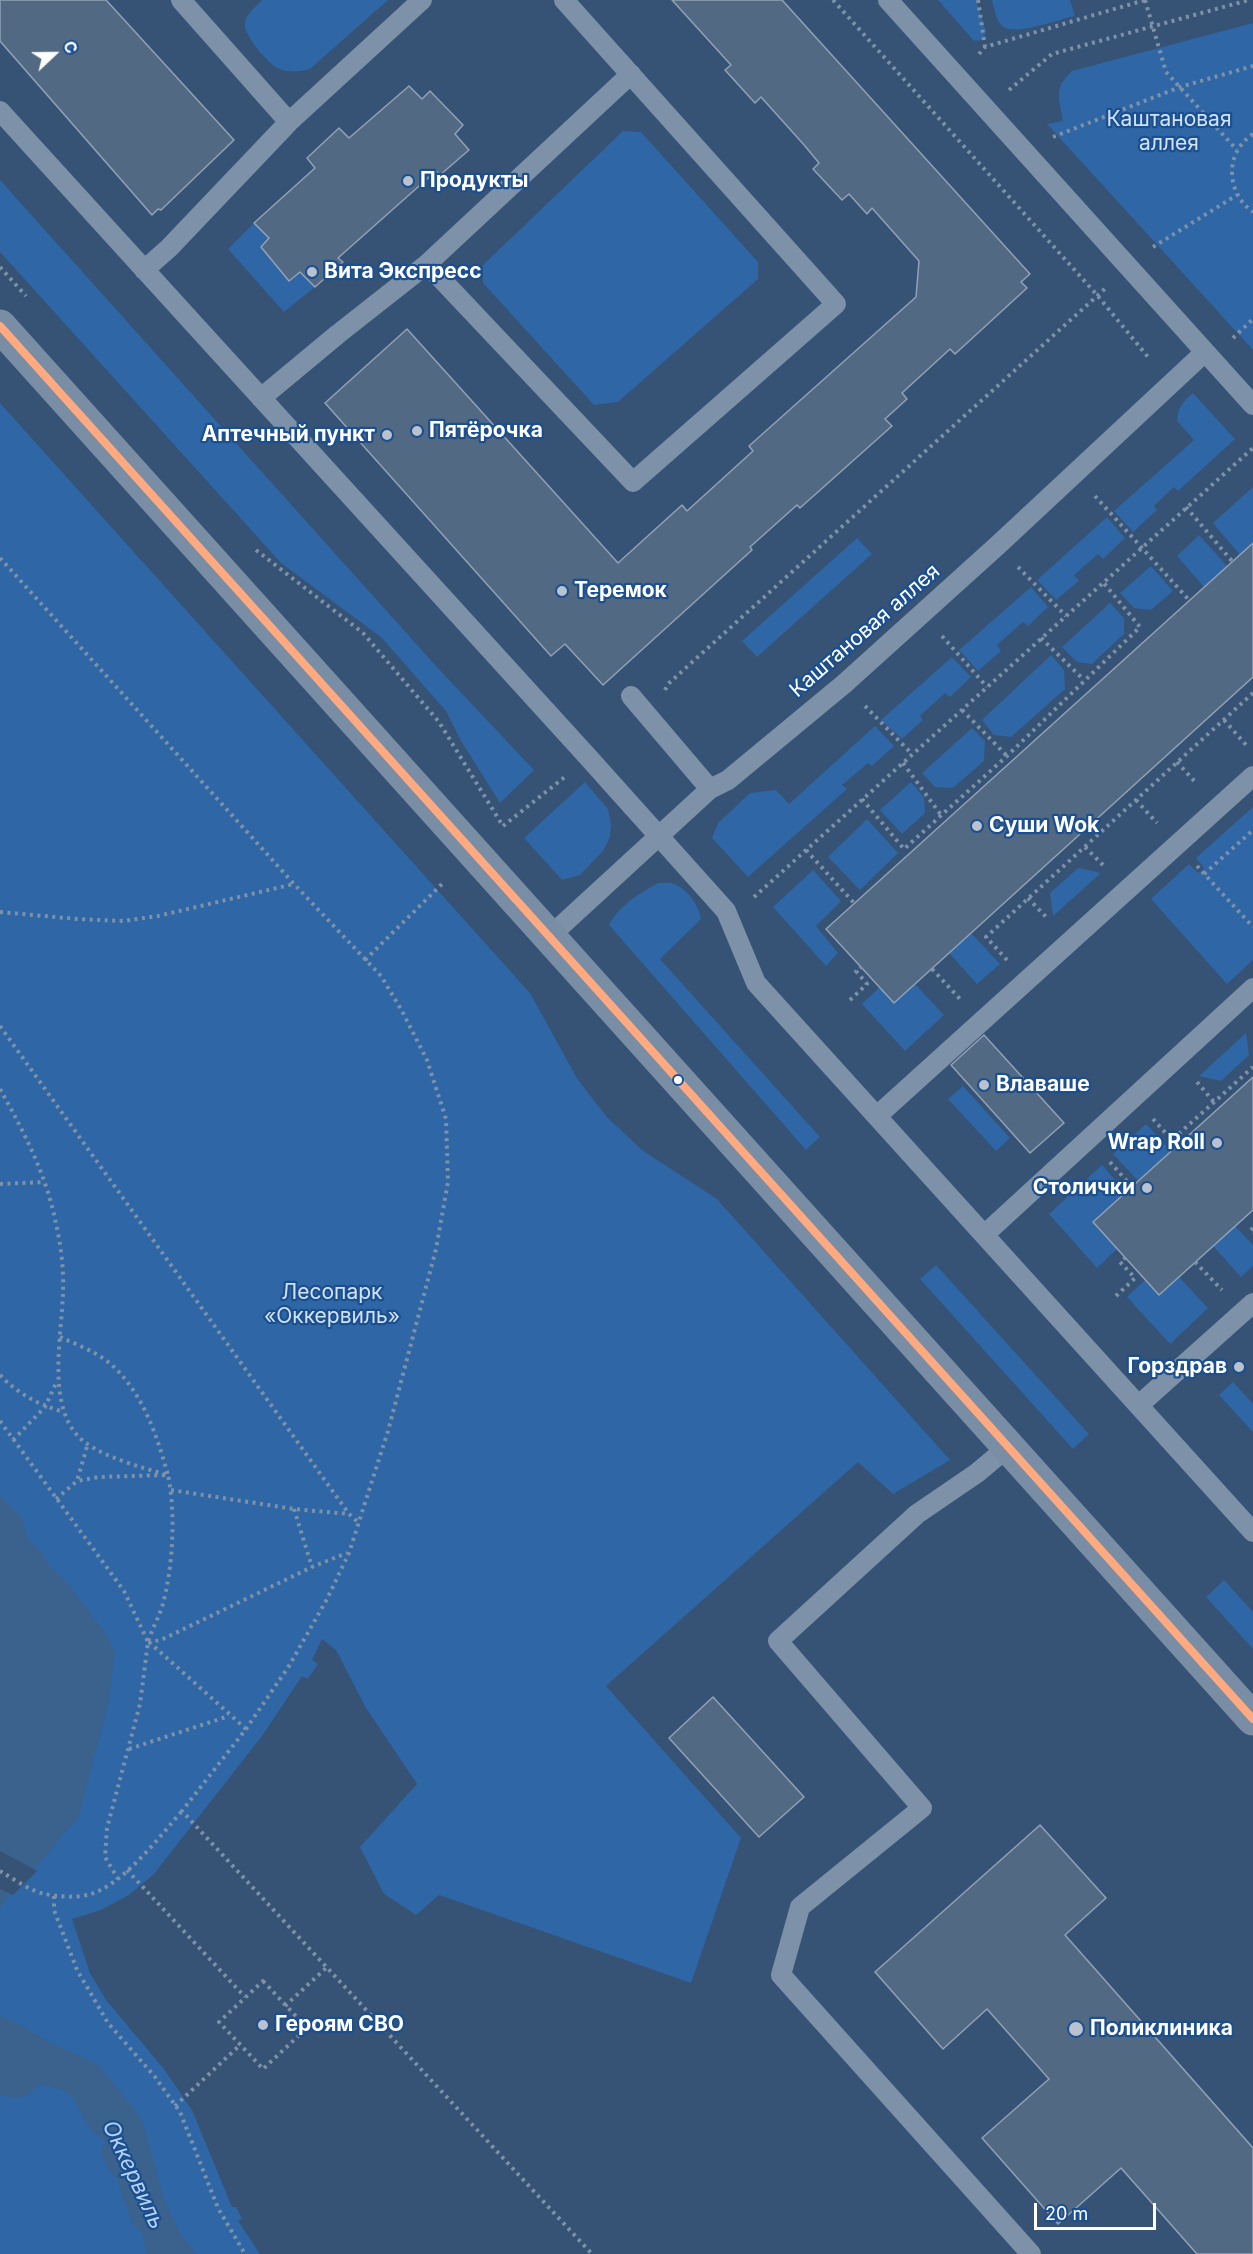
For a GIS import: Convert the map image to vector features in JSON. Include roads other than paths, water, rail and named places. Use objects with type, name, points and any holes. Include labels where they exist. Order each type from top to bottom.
[{"type":"street","points":[[0,326],[1253,1719]]},
{"type":"lane","points":[[181,0],[289,122]]},
{"type":"lane","points":[[144,270],[169,248],[289,122],[422,0]]},
{"type":"lane","points":[[427,264],[633,482],[836,304],[564,0]]},
{"type":"lane","points":[[888,0],[1253,405]]},
{"type":"lane","points":[[261,398],[427,264],[631,74]]},
{"type":"lane","points":[[0,111],[726,911],[756,983],[1139,1405],[1250,1522]]},
{"type":"lane","name":"Каштановая аллея","points":[[549,937],[710,789],[728,780],[844,684],[998,545],[1205,352]]},
{"type":"lane","points":[[631,696],[710,789]]},
{"type":"lane","points":[[877,1116],[1253,776]]},
{"type":"lane","points":[[984,1235],[1253,988]]},
{"type":"lane","points":[[1139,1405],[1253,1303]]},
{"type":"lane","points":[[1008,1447],[978,1473],[917,1514],[777,1641],[922,1808],[800,1907],[782,1975],[1031,2254]]},
{"type":"water","points":[[0,1496],[21,1517],[29,1541],[40,1550],[48,1564],[70,1586],[108,1637],[115,1652],[109,1701],[78,1820],[68,1828],[37,1864],[34,1872],[10,1894],[0,1908]]},
{"type":"water","name":"Оккервиль","points":[[0,2016],[97,2064],[127,2100],[142,2120],[164,2199],[181,2235],[196,2254],[147,2254],[142,2232],[133,2225],[117,2179],[109,2170],[101,2152],[105,2140],[91,2131],[73,2097],[58,2088],[38,2084],[31,2093],[22,2097],[0,2095]]},
{"type":"place","name":"Продукты","points":[[408,181]]},
{"type":"place","name":"Вита Экспресс","points":[[312,272]]},
{"type":"place","name":"Пятёрочка","points":[[417,431]]},
{"type":"place","name":"Аптечный пункт","points":[[387,435]]},
{"type":"place","name":"Теремок","points":[[562,591]]},
{"type":"place","name":"Суши Wok","points":[[977,826]]},
{"type":"place","name":"Влаваше","points":[[984,1085]]},
{"type":"place","name":"Wrap Roll","points":[[1217,1143]]},
{"type":"place","name":"Столички","points":[[1147,1188]]},
{"type":"place","name":"Горздрав","points":[[1239,1367]]},
{"type":"place","name":"Героям СВО","points":[[263,2025]]},
{"type":"place","name":"Поликлиника","points":[[1076,2029]]},
{"type":"park label","name":"Лесопарк «Оккервиль»","points":[[332,1305]]}]
